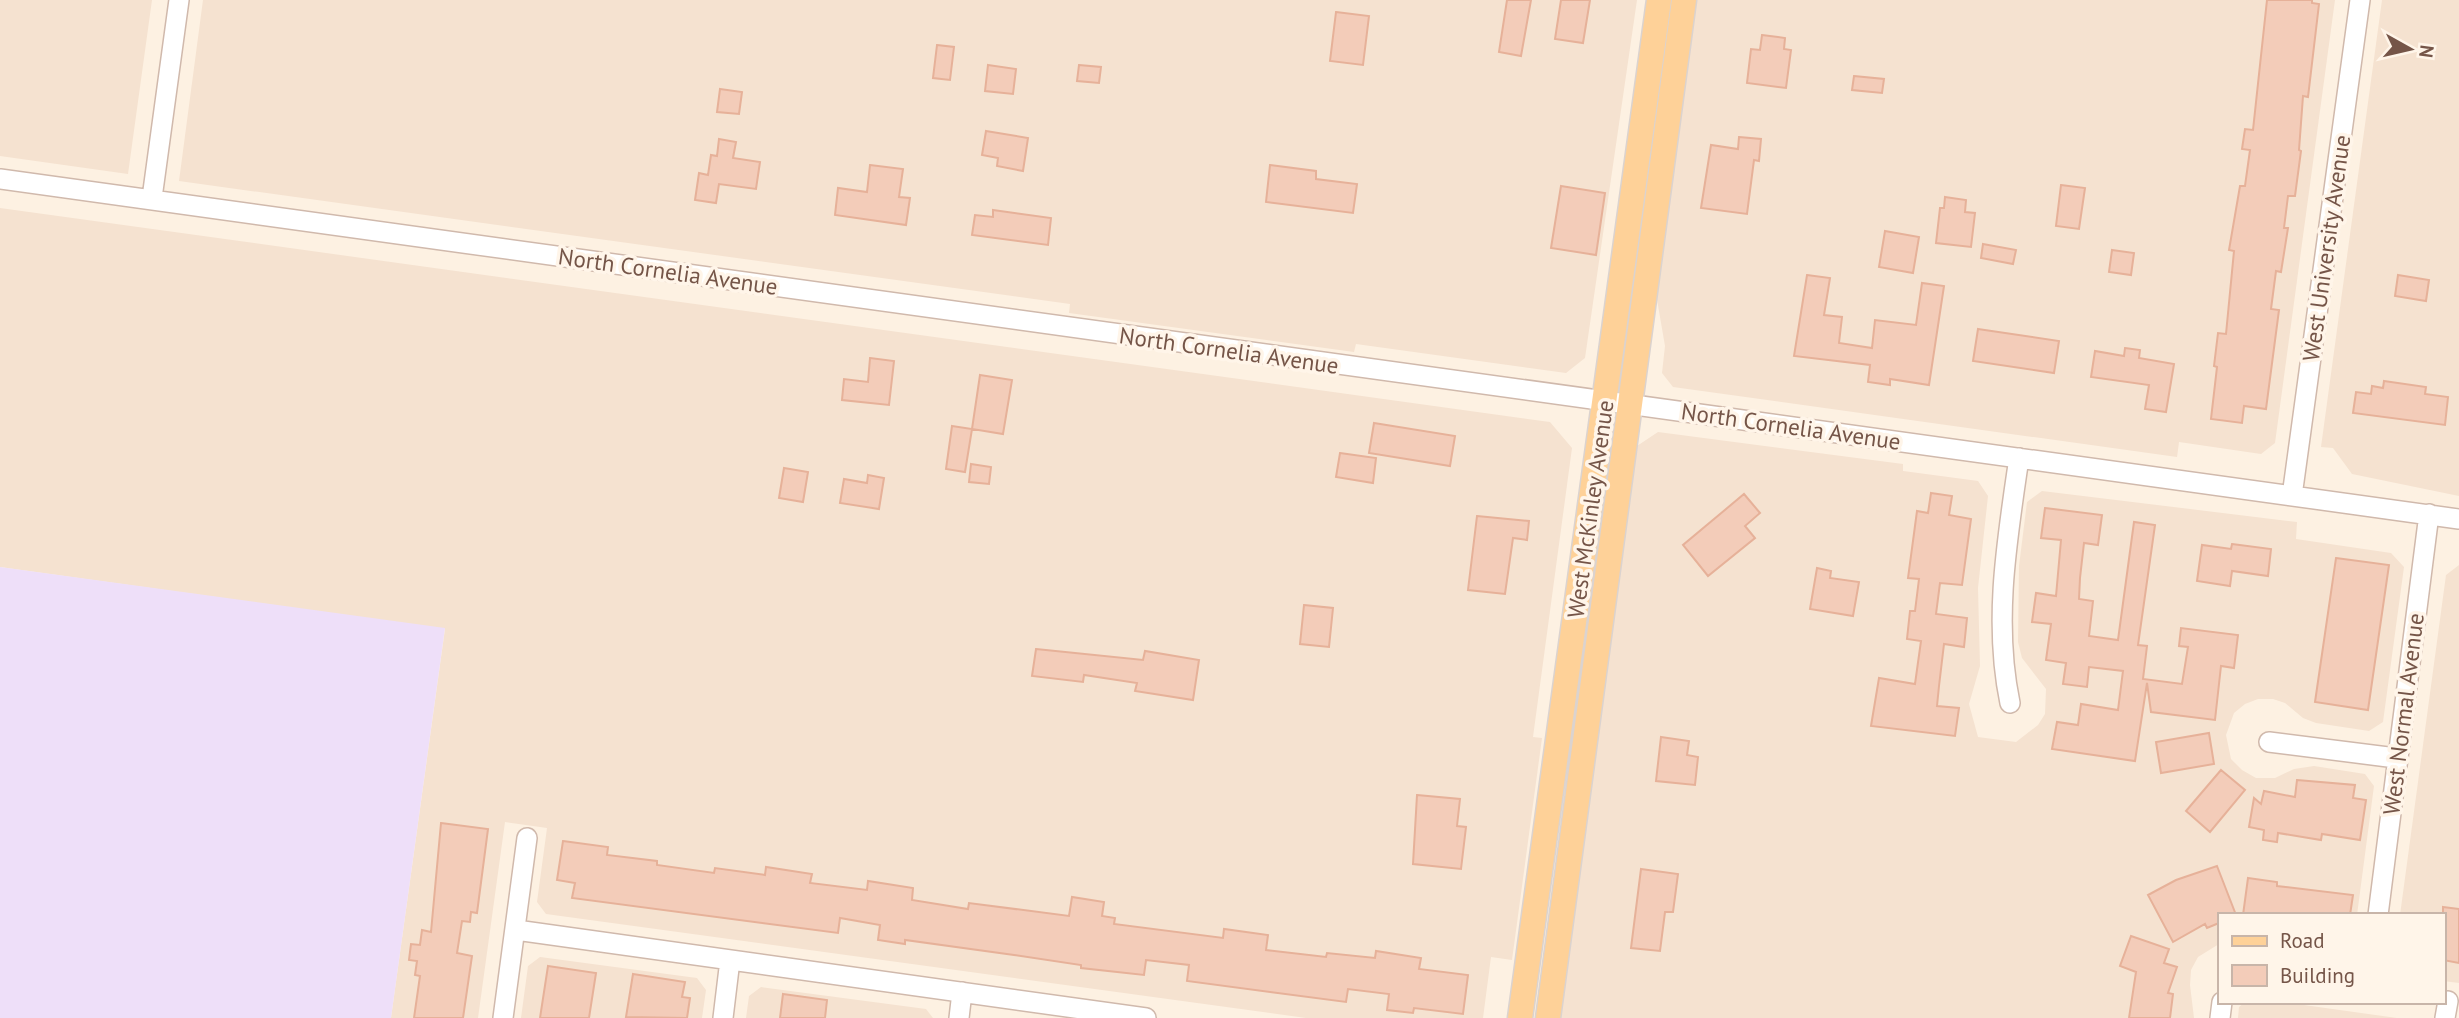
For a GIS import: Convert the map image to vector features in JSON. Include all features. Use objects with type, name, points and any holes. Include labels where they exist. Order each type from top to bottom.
[{"type":"main road","name":"West McKinley Avenue","points":[[1548,1018],[1659,0]]},
{"type":"main road","name":"West McKinley Avenue","points":[[1520,1018],[1617,402],[1684,0]]},
{"type":"street","points":[[152,198],[179,0]]},
{"type":"street","name":"West University Avenue","points":[[2292,496],[2360,0]]},
{"type":"street","name":"North Cornelia Avenue","points":[[0,179],[2459,519]]},
{"type":"street","points":[[2010,704],[2001,641],[2003,585],[2020,458]]},
{"type":"street","name":"West Normal Avenue","points":[[2378,913],[2396,758],[2430,514]]},
{"type":"street","points":[[2269,742],[2396,758]]},
{"type":"street","points":[[503,1018],[527,838]]},
{"type":"street","points":[[516,930],[1146,1018]]},
{"type":"street","points":[[723,1018],[730,960]]},
{"type":"street","points":[[959,1018],[962,992]]},
{"type":"shaded area","points":[[0,0],[152,0],[128,174],[0,156]]},
{"type":"shaded area","points":[[203,0],[1637,0],[1585,358],[1566,373],[1356,344],[1354,352],[1069,313],[1070,304],[179,181]]},
{"type":"shaded area","points":[[1694,0],[2335,0],[2275,443],[2261,454],[2179,442],[2177,457],[1673,387],[1662,373],[1665,346],[1655,288]]},
{"type":"shaded area","points":[[2382,0],[2459,0],[2459,496],[2352,474],[2333,448],[2321,447]]},
{"type":"shaded area","points":[[0,208],[1550,422],[1572,448],[1533,737],[1542,738],[1512,960],[1491,957],[1483,1018],[1306,1018],[546,914],[537,902],[547,828],[505,822],[478,1018],[391,1018],[445,629],[0,567]]},
{"type":"shaded area","points":[[1658,432],[1903,464],[1903,471],[1978,481],[1988,496],[1978,588],[1980,666],[1969,704],[1978,737],[2016,742],[2038,725],[2045,714],[2046,689],[2022,658],[2018,642],[2019,566],[2027,502],[2042,491],[2297,522],[2296,539],[2391,553],[2404,567],[2383,722],[2369,731],[2316,723],[2303,718],[2285,703],[2273,699],[2258,699],[2245,704],[2234,713],[2226,735],[2231,759],[2242,770],[2256,778],[2275,778],[2294,769],[2314,766],[2365,774],[2374,786],[2357,913],[2218,913],[2218,945],[2198,957],[2191,970],[2194,1018],[1556,1018],[1637,446]]},
{"type":"shaded area","points":[[2459,565],[2459,983],[2445,981],[2445,913],[2400,913],[2446,575]]},
{"type":"shaded area","points":[[0,567],[445,628],[391,1018],[0,1018]]},
{"type":"shaded area","points":[[540,957],[697,978],[706,990],[702,1018],[521,1018],[528,966]]},
{"type":"shaded area","points":[[761,987],[926,1009],[933,1018],[746,1018],[749,996]]},
{"type":"shaded area","points":[[2243,1004],[2297,1004],[2397,1018],[2238,1018],[2239,1007]]},
{"type":"building","points":[[1507,0],[1531,0],[1521,56],[1499,52]]},
{"type":"building","points":[[1561,0],[1590,0],[1583,43],[1555,39]]},
{"type":"building","points":[[2267,0],[2312,0],[2312,3],[2319,4],[2308,97],[2303,96],[2301,151],[2295,196],[2288,196],[2284,228],[2288,228],[2281,272],[2276,271],[2271,309],[2279,310],[2266,409],[2244,406],[2242,423],[2211,419],[2217,367],[2214,366],[2218,333],[2226,334],[2234,251],[2229,250],[2240,186],[2245,186],[2250,150],[2242,149],[2245,129],[2253,130]]},
{"type":"building","points":[[1336,12],[1369,16],[1363,65],[1330,61]]},
{"type":"building","points":[[1762,35],[1785,38],[1784,49],[1791,50],[1786,88],[1747,83],[1751,49],[1760,50]]},
{"type":"building","points":[[937,45],[954,47],[950,80],[933,78]]},
{"type":"building","points":[[988,65],[1016,69],[1013,94],[985,91]]},
{"type":"building","points":[[1079,65],[1101,67],[1099,83],[1077,81]]},
{"type":"building","points":[[1854,76],[1884,79],[1882,93],[1852,90]]},
{"type":"building","points":[[720,89],[742,92],[739,114],[717,112]]},
{"type":"building","points":[[986,131],[1028,138],[1023,171],[997,166],[998,158],[982,155]]},
{"type":"building","points":[[1739,137],[1761,139],[1759,161],[1754,160],[1747,214],[1701,208],[1711,145],[1738,149]]},
{"type":"building","points":[[719,139],[736,142],[733,158],[760,162],[756,189],[719,184],[716,203],[695,200],[699,173],[708,175],[711,155],[717,156]]},
{"type":"building","points":[[870,165],[903,169],[899,197],[910,198],[906,225],[835,215],[838,188],[867,192]]},
{"type":"building","points":[[1270,165],[1316,171],[1316,179],[1357,184],[1353,213],[1266,202]]},
{"type":"building","points":[[2061,185],[2085,188],[2079,229],[2056,226]]},
{"type":"building","points":[[1561,186],[1605,193],[1596,255],[1551,248]]},
{"type":"building","points":[[1945,197],[1966,200],[1965,212],[1975,213],[1971,247],[1936,243],[1940,208],[1944,208]]},
{"type":"building","points":[[993,210],[1051,218],[1048,245],[972,235],[975,215],[993,217]]},
{"type":"building","points":[[1885,231],[1919,237],[1913,273],[1879,267]]},
{"type":"building","points":[[1983,244],[2016,250],[2013,264],[1981,258]]},
{"type":"building","points":[[2112,250],[2134,253],[2131,275],[2109,272]]},
{"type":"building","points":[[1807,275],[1830,278],[1824,315],[1842,317],[1839,343],[1872,348],[1875,320],[1916,325],[1922,283],[1944,286],[1929,385],[1890,379],[1890,385],[1868,382],[1870,365],[1794,356]]},
{"type":"building","points":[[2398,275],[2429,280],[2426,301],[2395,296]]},
{"type":"building","points":[[1978,329],[2059,341],[2054,373],[1973,361]]},
{"type":"building","points":[[2125,348],[2140,350],[2139,358],[2174,364],[2166,412],[2145,409],[2149,385],[2091,377],[2095,351],[2124,356]]},
{"type":"building","points":[[870,358],[894,361],[889,405],[842,400],[844,379],[868,382]]},
{"type":"building","points":[[980,375],[1012,380],[1003,434],[972,429]]},
{"type":"building","points":[[2384,381],[2426,387],[2425,394],[2448,397],[2445,425],[2353,413],[2356,392],[2371,394],[2372,386],[2383,388]]},
{"type":"building","points":[[1374,423],[1455,436],[1450,466],[1369,453]]},
{"type":"building","points":[[952,426],[972,429],[965,472],[946,469]]},
{"type":"building","points":[[1340,453],[1376,458],[1373,483],[1336,477]]},
{"type":"building","points":[[971,464],[991,467],[989,484],[969,482]]},
{"type":"building","points":[[784,468],[808,472],[803,502],[779,498]]},
{"type":"building","points":[[868,475],[884,478],[879,509],[840,503],[844,479],[867,483]]},
{"type":"building","points":[[1931,493],[1952,496],[1949,515],[1971,519],[1962,585],[1940,583],[1936,614],[1967,618],[1964,647],[1944,644],[1939,686],[1937,706],[1959,708],[1955,736],[1871,726],[1879,678],[1915,684],[1921,641],[1907,639],[1910,611],[1915,611],[1919,579],[1908,578],[1917,511],[1928,513]]},
{"type":"building","points":[[1744,494],[1760,513],[1745,526],[1755,538],[1708,576],[1683,545]]},
{"type":"building","points":[[2045,508],[2102,515],[2098,545],[2084,543],[2080,578],[2079,599],[2093,601],[2089,636],[2118,640],[2134,522],[2155,525],[2138,645],[2147,646],[2143,679],[2182,684],[2188,647],[2179,646],[2181,628],[2238,635],[2234,668],[2221,666],[2215,720],[2151,712],[2147,683],[2135,761],[2052,749],[2057,722],[2078,725],[2081,704],[2118,710],[2123,671],[2089,667],[2087,687],[2063,684],[2066,663],[2046,660],[2051,624],[2032,622],[2036,593],[2056,596],[2061,540],[2041,538]]},
{"type":"building","points":[[1477,516],[1529,521],[1527,540],[1513,538],[1505,594],[1468,590]]},
{"type":"building","points":[[2232,544],[2271,549],[2268,576],[2232,571],[2230,586],[2197,581],[2202,545],[2231,549]]},
{"type":"building","points":[[2336,558],[2389,565],[2368,710],[2315,702]]},
{"type":"building","points":[[1817,568],[1831,571],[1830,578],[1859,582],[1853,616],[1810,609]]},
{"type":"building","points":[[1304,605],[1333,608],[1329,647],[1300,644]]},
{"type":"building","points":[[1036,649],[1143,660],[1145,651],[1199,660],[1193,700],[1135,691],[1137,683],[1084,675],[1083,682],[1032,676]]},
{"type":"building","points":[[2209,733],[2214,764],[2161,773],[2156,742]]},
{"type":"building","points":[[1661,737],[1689,741],[1687,755],[1698,757],[1695,785],[1656,781]]},
{"type":"building","points":[[2221,770],[2245,790],[2210,832],[2186,811]]},
{"type":"building","points":[[2297,780],[2355,785],[2353,798],[2366,800],[2360,840],[2322,834],[2321,840],[2278,833],[2277,842],[2263,840],[2264,830],[2249,827],[2254,798],[2261,804],[2264,791],[2295,797]]},
{"type":"building","points":[[1417,795],[1460,799],[1457,826],[1466,827],[1461,869],[1413,864]]},
{"type":"building","points":[[441,823],[488,829],[477,913],[471,912],[470,922],[462,921],[457,953],[472,956],[463,1018],[414,1018],[420,976],[415,975],[417,961],[409,960],[411,944],[420,945],[422,930],[431,932]]},
{"type":"building","points":[[563,841],[608,847],[607,855],[657,861],[657,865],[714,873],[715,868],[765,875],[766,867],[812,874],[810,883],[867,890],[868,881],[913,888],[912,900],[968,909],[969,903],[1069,916],[1072,897],[1104,902],[1102,916],[1115,918],[1114,924],[1223,938],[1224,929],[1268,935],[1266,950],[1326,957],[1327,953],[1375,958],[1376,951],[1421,958],[1419,969],[1468,975],[1463,1014],[1414,1008],[1413,1013],[1387,1010],[1389,994],[1348,989],[1346,1002],[1187,981],[1189,965],[1146,960],[1144,975],[1081,968],[1081,965],[905,940],[905,944],[878,940],[880,925],[840,918],[838,933],[572,898],[575,883],[557,880]]},
{"type":"building","points":[[2217,866],[2235,913],[2218,913],[2218,923],[2207,928],[2205,924],[2173,942],[2148,895],[2176,880]]},
{"type":"building","points":[[1641,869],[1678,874],[1673,912],[1665,912],[1660,951],[1631,948]]},
{"type":"building","points":[[2248,878],[2277,882],[2277,886],[2353,895],[2350,913],[2243,913]]},
{"type":"building","points":[[2443,907],[2459,909],[2459,963],[2445,960]]},
{"type":"building","points":[[2131,936],[2169,949],[2164,963],[2177,967],[2168,993],[2173,994],[2170,1018],[2129,1018],[2136,972],[2120,966]]},
{"type":"building","points":[[548,966],[596,973],[589,1018],[540,1018]]},
{"type":"building","points":[[633,974],[685,982],[682,997],[690,998],[687,1018],[626,1017]]},
{"type":"building","points":[[783,994],[827,1000],[825,1018],[780,1018]]}]
